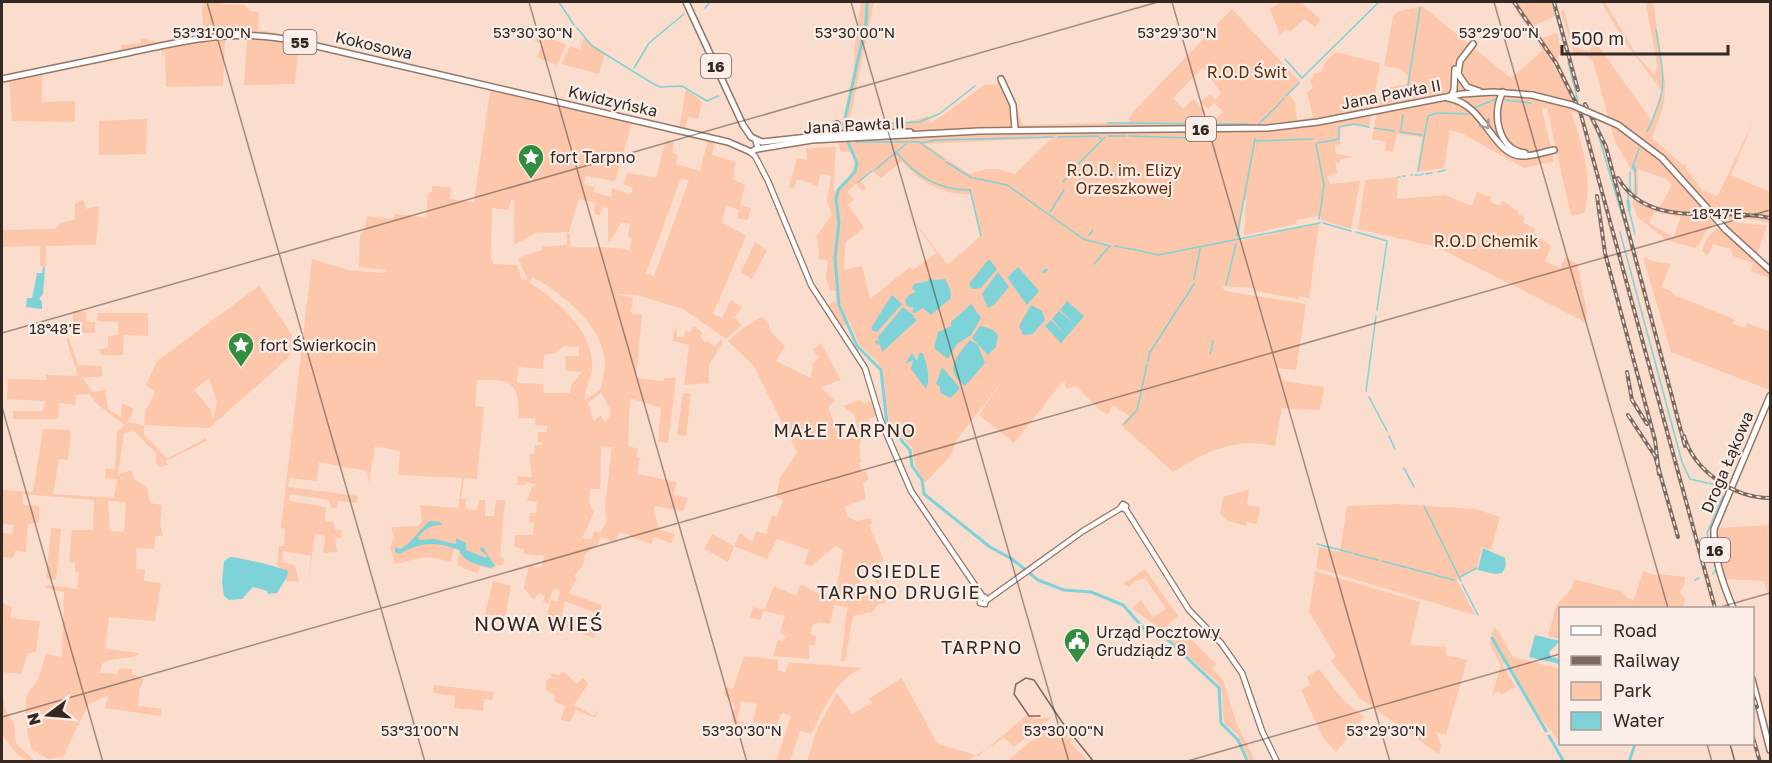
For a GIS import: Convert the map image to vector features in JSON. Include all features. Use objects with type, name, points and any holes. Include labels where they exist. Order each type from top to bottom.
[{"type":"main road","name":"16","points":[[686,2],[751,145]]},
{"type":"main road","name":"Kokosowa","points":[[2,79],[184,41],[239,33],[283,38],[492,87]]},
{"type":"main road","points":[[1451,96],[1454,90],[1456,62],[1472,43],[1460,62],[1459,79],[1467,87],[1487,92]]},
{"type":"main road","points":[[999,80],[1014,109],[1016,129]]},
{"type":"main road","name":"Kwidzyńska","points":[[492,87],[728,142],[751,145]]},
{"type":"main road","points":[[1437,99],[1452,99],[1474,112],[1509,153],[1524,156],[1554,149],[1525,153],[1516,151],[1506,144],[1499,131],[1500,98],[1503,92]]},
{"type":"main road","name":"Jana Pawła II","points":[[751,145],[846,136],[1016,129],[1277,127],[1451,96],[1503,92],[1564,102],[1618,125],[1662,158],[1725,230],[1770,270]]},
{"type":"main road","points":[[1007,130],[1013,124],[1014,109]]},
{"type":"main road","points":[[823,135],[837,124]]},
{"type":"main road","name":"Jana Pawła II","points":[[751,145],[823,135],[846,136]]},
{"type":"main road","points":[[751,145],[811,285],[865,368],[880,421],[911,491],[984,598],[1083,531],[1123,508],[1189,610],[1221,643],[1242,673],[1262,730],[1277,762]]},
{"type":"main road","name":"Droga Łąkowa","points":[[1732,607],[1721,576],[1714,529],[1770,396]]},
{"type":"main road","points":[[1754,687],[1770,750]]},
{"type":"green space","points":[[202,2],[243,4],[250,11],[259,12],[258,30],[299,37],[295,84],[244,85],[247,38],[225,39],[223,86],[166,87],[165,49],[163,58],[161,50],[98,62],[98,55],[121,50],[121,45],[141,43],[141,38],[156,42],[203,35]]},
{"type":"green space","points":[[861,2],[874,2],[849,124],[907,122],[928,116],[930,124],[986,84],[995,85],[1004,78],[1023,125],[1131,122],[1129,119],[1134,111],[1232,9],[1300,82],[1288,93],[1295,102],[1297,120],[1313,117],[1307,92],[1313,88],[1310,81],[1315,73],[1322,72],[1325,62],[1335,52],[1380,63],[1369,128],[1355,125],[1340,127],[1340,144],[1335,145],[1336,154],[1354,157],[1341,159],[1338,164],[1335,160],[1337,172],[1340,172],[1327,176],[1330,184],[1360,181],[1351,229],[1322,220],[1319,216],[1297,220],[1296,224],[1244,235],[1246,201],[1244,200],[1238,241],[1319,224],[1309,298],[1299,296],[1299,299],[1254,291],[1254,288],[1221,286],[1225,291],[1306,304],[1296,370],[1277,368],[1284,381],[1324,387],[1320,410],[1282,408],[1275,446],[1247,443],[1222,448],[1209,452],[1173,472],[1121,425],[1129,416],[1113,405],[1108,414],[1102,412],[1076,386],[1066,389],[1064,380],[1014,443],[979,415],[1003,380],[955,442],[952,454],[925,483],[915,466],[912,447],[889,425],[883,372],[878,362],[859,345],[849,320],[843,328],[827,305],[836,301],[835,291],[830,291],[826,278],[828,260],[817,259],[819,259],[818,240],[815,238],[832,215],[827,201],[831,176],[820,174],[818,186],[797,179],[794,188],[789,187],[797,158],[807,160],[806,148],[836,147],[833,192],[842,185],[852,170],[853,153],[840,151],[838,142],[854,72],[854,50]],"holes":[[[1203,67],[1221,93],[1215,100],[1210,94],[1200,102],[1208,109],[1214,103],[1223,111],[1216,119],[1203,118],[1201,116],[1206,112],[1193,99],[1183,109],[1173,98]],[[1052,138],[1015,174],[999,169],[986,169],[969,174],[925,144]],[[902,161],[932,186],[951,192],[971,194],[980,236],[948,265],[895,197],[937,253],[913,270],[910,267],[870,299],[862,266],[844,270],[845,242],[864,228],[848,205],[854,199],[847,192],[856,184],[862,191],[866,188],[861,181],[872,171],[881,178]]]},
{"type":"green space","points":[[1281,2],[1301,2],[1321,20],[1315,27],[1304,19],[1290,32],[1286,29],[1280,35],[1270,9]]},
{"type":"green space","points":[[1515,2],[1553,2],[1557,15],[1535,25],[1542,38],[1557,33],[1560,54],[1552,64],[1564,82],[1578,113],[1571,112],[1583,149],[1587,175],[1588,188],[1584,213],[1571,216],[1547,108],[1542,109],[1554,161],[1524,168],[1463,134],[1450,130],[1444,168],[1417,172],[1422,137],[1397,134],[1393,152],[1385,150],[1386,142],[1372,139],[1381,89],[1407,84],[1408,76],[1401,69],[1384,66],[1393,17],[1397,12],[1422,6],[1511,78],[1542,51],[1535,36],[1517,13],[1520,9]]},
{"type":"green space","points":[[1601,2],[1605,2],[1637,56],[1655,75],[1657,65],[1646,2],[1653,2],[1665,83],[1664,104],[1652,138],[1683,165],[1686,164],[1686,169],[1702,190],[1716,196],[1719,193],[1754,120],[1731,175],[1770,192],[1768,210],[1770,223],[1745,219],[1720,222],[1706,232],[1695,248],[1667,240],[1637,217],[1633,204],[1634,174],[1615,142],[1593,61],[1587,56],[1574,54],[1561,12],[1564,10],[1570,32],[1576,36],[1574,41],[1579,49],[1590,51],[1592,47],[1584,30],[1587,30],[1651,120],[1662,91],[1625,42]],"holes":[[[1638,169],[1666,179],[1672,185],[1659,208],[1648,205],[1646,200],[1645,203],[1638,198]],[[1654,212],[1681,217],[1673,237],[1649,223]]]},
{"type":"green space","points":[[538,32],[566,45],[557,65],[537,57],[542,44],[535,41]]},
{"type":"green space","points":[[584,38],[605,53],[599,74],[562,64],[570,46],[580,50]]},
{"type":"green space","points":[[42,74],[42,102],[75,101],[75,122],[12,121],[9,79]]},
{"type":"green space","points":[[686,89],[702,102],[698,119],[688,117],[685,130],[679,128]]},
{"type":"green space","points":[[490,90],[632,123],[615,181],[586,176],[584,184],[594,187],[593,192],[611,197],[612,188],[631,195],[633,188],[623,184],[628,173],[656,178],[666,140],[674,142],[672,153],[678,155],[676,164],[700,171],[708,140],[715,142],[712,155],[736,162],[733,179],[745,185],[740,205],[751,208],[748,220],[737,218],[739,210],[726,205],[722,222],[746,236],[713,314],[722,318],[731,300],[742,308],[734,318],[742,325],[726,339],[683,309],[637,295],[611,294],[633,297],[631,313],[642,315],[636,378],[663,381],[665,378],[676,378],[668,443],[658,442],[661,408],[630,398],[628,446],[638,449],[636,457],[640,458],[637,474],[677,482],[673,495],[688,498],[683,511],[655,506],[653,511],[660,530],[675,534],[671,543],[654,537],[651,544],[620,532],[615,542],[601,537],[597,545],[585,554],[583,565],[574,576],[577,578],[569,593],[602,605],[601,615],[565,601],[562,615],[597,628],[594,638],[565,627],[558,635],[553,619],[545,622],[551,600],[557,601],[560,591],[553,589],[548,604],[543,602],[545,596],[540,593],[534,600],[524,588],[529,566],[542,567],[544,556],[524,554],[524,549],[514,547],[515,535],[533,535],[534,523],[529,522],[530,513],[536,513],[537,502],[527,501],[532,486],[537,485],[527,482],[524,485],[517,485],[518,476],[532,477],[529,454],[534,454],[535,445],[542,445],[542,442],[538,442],[538,432],[547,432],[547,426],[535,425],[535,418],[519,418],[517,396],[511,385],[505,382],[477,380],[475,406],[484,407],[477,479],[464,478],[461,499],[466,499],[465,509],[477,510],[479,500],[485,500],[485,516],[494,516],[496,500],[505,500],[500,557],[504,558],[503,566],[496,565],[494,569],[480,567],[478,574],[457,565],[459,550],[454,549],[451,562],[428,558],[395,564],[390,548],[394,537],[391,527],[418,526],[422,522],[420,505],[458,508],[462,478],[398,475],[400,451],[375,446],[369,483],[367,471],[319,462],[317,481],[289,478],[288,487],[358,496],[357,503],[338,501],[336,508],[332,508],[328,500],[290,494],[289,501],[326,507],[325,521],[334,523],[334,529],[342,531],[341,538],[335,537],[337,552],[323,553],[325,536],[315,534],[308,585],[311,556],[283,551],[282,562],[295,565],[299,582],[286,581],[285,570],[277,566],[279,546],[284,546],[285,529],[281,528],[312,259],[348,270],[383,273],[388,270],[359,267],[360,234],[365,229],[367,216],[394,219],[395,214],[426,217],[428,194],[432,191],[432,186],[451,187],[450,199],[474,202]],"holes":[[[681,178],[689,180],[654,276],[646,273]],[[512,199],[514,200],[514,245],[536,233],[569,232],[579,199],[595,203],[594,214],[600,215],[602,207],[608,208],[608,241],[610,242],[621,222],[630,224],[628,236],[632,238],[629,250],[570,247],[570,234],[567,233],[567,245],[542,247],[542,250],[518,258],[527,279],[522,280],[517,265],[493,264],[491,256],[492,208],[508,210]],[[533,277],[568,301],[579,312],[597,336],[603,349],[605,366],[600,390],[585,400],[592,369],[587,342],[572,318],[551,298],[529,282]],[[564,346],[579,347],[579,356],[565,356],[566,371],[582,372],[571,385],[570,393],[544,393],[543,384],[517,383],[518,367],[543,369],[544,355],[555,353]],[[601,393],[610,409],[610,416],[604,423],[601,415],[594,421],[588,403]],[[601,446],[612,447],[605,506],[607,522],[600,533],[595,531],[591,539],[582,538],[594,512],[590,501],[591,489],[600,489]]]},
{"type":"green space","points":[[147,119],[146,154],[99,155],[99,121]]},
{"type":"green space","name":"R.O.D Chemik","points":[[1398,177],[1397,199],[1445,195],[1472,206],[1477,192],[1491,197],[1490,202],[1500,206],[1502,201],[1518,211],[1518,214],[1525,217],[1522,222],[1536,229],[1534,233],[1551,246],[1545,261],[1560,268],[1565,257],[1577,263],[1587,312],[1585,322],[1437,247],[1358,229],[1365,180]]},
{"type":"green space","points":[[82,200],[86,209],[99,206],[96,245],[46,246],[46,267],[40,266],[40,246],[2,247],[2,230],[56,229],[60,223],[75,220],[75,204]]},
{"type":"green space","points":[[1733,222],[1767,226],[1757,254],[1770,265],[1770,278],[1750,271],[1753,263],[1733,256],[1730,249],[1713,244],[1708,255],[1702,251],[1706,240],[1713,232]]},
{"type":"green space","points":[[755,242],[767,250],[752,279],[741,272]]},
{"type":"green space","points":[[1643,257],[1671,264],[1661,287],[1671,291],[1674,295],[1734,319],[1733,324],[1745,328],[1747,323],[1770,332],[1770,390],[1671,352]]},
{"type":"green space","points":[[259,286],[292,335],[290,355],[209,428],[144,425],[145,412],[155,392],[146,385],[157,361]],"holes":[[[209,378],[217,402],[213,420],[211,410],[194,390]]]},
{"type":"green space","points":[[73,311],[86,312],[86,322],[95,322],[95,333],[73,333]]},
{"type":"green space","points":[[98,313],[148,313],[148,336],[124,335],[123,355],[101,355],[99,349],[108,348],[108,336],[118,335],[118,322],[97,321]]},
{"type":"green space","points":[[762,317],[769,324],[769,330],[785,346],[776,361],[811,378],[813,363],[819,358],[813,350],[821,343],[841,380],[821,387],[835,401],[828,407],[840,438],[849,434],[851,438],[859,435],[854,415],[843,406],[859,400],[864,403],[872,401],[876,416],[868,419],[870,425],[862,437],[860,447],[862,462],[859,464],[862,472],[866,472],[869,479],[863,482],[866,499],[845,506],[847,516],[856,521],[871,518],[872,524],[869,525],[884,561],[873,565],[886,603],[878,604],[871,614],[871,612],[853,616],[845,661],[841,661],[847,609],[850,608],[834,605],[830,624],[818,622],[812,626],[811,635],[816,636],[815,646],[809,645],[809,659],[773,656],[778,640],[783,642],[786,636],[780,633],[785,616],[764,611],[760,620],[750,617],[753,607],[764,610],[774,586],[796,596],[801,584],[815,592],[835,597],[843,550],[835,546],[811,566],[804,564],[809,550],[777,539],[767,559],[734,546],[740,533],[752,542],[757,531],[766,534],[772,515],[777,517],[783,500],[776,497],[780,478],[797,452],[753,365],[728,341],[744,327]],"holes":[[[872,568],[880,595],[864,592],[856,571]]]},
{"type":"green space","points":[[676,325],[677,337],[684,337],[685,331],[690,332],[694,326],[703,334],[700,336],[705,343],[708,341],[715,347],[720,340],[723,342],[709,365],[709,383],[684,385],[689,345],[672,341]]},
{"type":"green space","points":[[68,336],[78,365],[101,366],[103,376],[83,378],[92,392],[105,390],[108,409],[121,417],[122,403],[134,409],[128,422],[144,425],[144,434],[167,459],[206,438],[206,441],[166,461],[168,465],[160,467],[156,463],[156,453],[134,431],[124,433],[118,474],[132,470],[134,479],[147,487],[150,503],[162,505],[160,524],[163,536],[156,536],[154,549],[136,548],[137,569],[145,570],[144,581],[161,583],[155,621],[109,617],[105,649],[140,653],[131,657],[106,661],[102,664],[100,673],[116,674],[120,668],[132,669],[132,674],[144,679],[139,691],[138,706],[162,709],[160,716],[105,708],[109,695],[88,705],[63,757],[48,759],[32,749],[25,712],[27,694],[38,680],[46,654],[62,657],[64,592],[45,588],[48,585],[77,589],[79,572],[75,572],[75,563],[69,562],[72,530],[93,530],[94,500],[23,494],[23,505],[39,506],[39,522],[28,524],[26,552],[15,551],[13,558],[2,557],[2,533],[12,534],[13,525],[2,524],[2,490],[33,492],[43,429],[71,430],[68,460],[59,459],[53,494],[114,498],[117,479],[105,478],[106,469],[115,469],[117,432],[125,425],[98,405],[89,394],[76,395],[75,405],[59,403],[58,419],[13,419],[13,411],[43,411],[45,401],[7,399],[8,379],[46,380],[46,375],[78,376],[67,341]],"holes":[[[108,501],[126,502],[124,532],[110,531]]]},
{"type":"green space","points":[[683,393],[691,394],[686,436],[677,435]]},
{"type":"green space","points":[[1249,489],[1247,505],[1260,507],[1257,524],[1247,522],[1246,526],[1228,521],[1220,514],[1223,497]]},
{"type":"green space","points":[[1398,504],[1476,509],[1500,517],[1491,550],[1482,547],[1477,567],[1457,580],[1475,615],[1316,568],[1319,547],[1340,552],[1347,506]]},
{"type":"green space","points":[[1770,525],[1770,600],[1764,581],[1725,579],[1718,551],[1717,528]]},
{"type":"green space","points":[[51,528],[61,529],[56,580],[46,579]]},
{"type":"green space","points":[[712,534],[734,546],[728,562],[704,549]]},
{"type":"green space","points":[[1145,569],[1178,616],[1162,630],[1132,608],[1141,600],[1153,617],[1166,609],[1145,578],[1133,582],[1130,587],[1123,584]]},
{"type":"green space","points":[[1315,571],[1420,602],[1410,645],[1446,647],[1446,655],[1467,660],[1446,735],[1436,732],[1441,745],[1439,754],[1360,698],[1331,661],[1336,656],[1309,612]]},
{"type":"green space","points":[[1643,571],[1658,576],[1660,574],[1685,577],[1684,586],[1679,591],[1685,599],[1683,607],[1559,607],[1559,639],[1548,636],[1556,606],[1572,588],[1574,579],[1621,591],[1634,600]]},
{"type":"green space","points":[[493,581],[511,586],[505,617],[485,614]]},
{"type":"green space","points":[[2,603],[12,607],[10,618],[40,621],[36,652],[28,653],[21,674],[2,672]]},
{"type":"green space","points":[[1174,627],[1182,640],[1187,635],[1217,665],[1212,668],[1223,680],[1236,722],[1255,761],[1250,761],[1238,735],[1224,723],[1222,694],[1218,683],[1165,635]]},
{"type":"green space","points":[[1495,627],[1513,657],[1559,669],[1559,740],[1540,718],[1501,652],[1506,662],[1502,664],[1515,687],[1501,695],[1499,691],[1492,695],[1501,665],[1489,643],[1494,639],[1491,634]]},
{"type":"green space","points":[[744,656],[778,660],[778,670],[785,672],[789,662],[863,668],[854,672],[838,687],[811,734],[800,731],[790,761],[776,761],[791,716],[782,713],[776,727],[753,722],[757,704],[741,701],[737,721],[749,724],[748,727],[731,722],[735,706],[724,694],[726,687],[733,689]]},
{"type":"green space","points":[[1319,669],[1344,701],[1364,717],[1336,752],[1323,737],[1301,690],[1310,685],[1307,677]]},
{"type":"green space","points":[[564,672],[577,684],[583,678],[588,684],[574,705],[594,716],[599,709],[595,718],[576,710],[570,722],[561,720],[565,706],[554,701],[555,696],[546,690],[546,681],[552,677],[548,673],[559,675]]},
{"type":"green space","points":[[902,678],[937,743],[976,755],[967,761],[807,761],[817,729],[837,693],[852,714],[872,703],[870,698]]},
{"type":"green space","points":[[434,685],[494,692],[492,700],[484,699],[483,711],[454,708],[455,696],[433,693]]},
{"type":"green space","points":[[2,692],[6,712],[14,723],[16,744],[35,761],[19,756],[2,735]]},
{"type":"green space","points":[[1027,715],[1037,719],[1052,717],[1014,747],[1004,738],[987,749]]},
{"type":"green space","points":[[1053,723],[1057,727],[1060,724],[1067,733],[1064,735],[1068,734],[1067,737],[1073,739],[1070,742],[1088,761],[1007,761]]},
{"type":"water","points":[[989,259],[997,269],[981,288],[972,289],[969,284]]},
{"type":"water","points":[[45,267],[43,294],[39,299],[42,301],[42,309],[26,307],[27,298],[32,298],[37,273],[42,273]]},
{"type":"water","points":[[1018,267],[1039,291],[1027,305],[1008,277]]},
{"type":"water","points":[[998,272],[1009,287],[994,305],[988,308],[982,294]]},
{"type":"water","points":[[930,277],[932,280],[945,279],[951,298],[931,315],[923,308],[915,313],[912,312],[914,308],[907,306],[905,300],[916,292],[912,288],[914,284],[928,281]]},
{"type":"water","points":[[892,295],[902,304],[877,332],[873,331],[871,328]]},
{"type":"water","points":[[1067,301],[1084,316],[1061,343],[1045,326],[1051,320],[1066,335],[1052,319],[1059,311],[1076,325],[1060,310]]},
{"type":"water","points":[[971,304],[981,318],[971,335],[957,344],[948,359],[934,348],[938,332],[951,326],[951,322]]},
{"type":"water","points":[[1031,305],[1042,311],[1045,320],[1033,334],[1023,335],[1019,326]]},
{"type":"water","points":[[903,307],[914,316],[912,318],[917,320],[882,352],[880,344],[875,342],[877,340],[880,343],[878,337]]},
{"type":"water","points":[[980,326],[992,329],[998,335],[996,347],[988,355],[972,338]]},
{"type":"water","points":[[970,340],[978,345],[985,363],[965,386],[955,375],[953,369],[956,358]]},
{"type":"water","points":[[912,353],[917,361],[919,353],[924,356],[928,370],[926,389],[911,369],[913,360],[905,364]]},
{"type":"water","points":[[942,367],[960,388],[951,398],[940,393],[940,387],[936,384]]},
{"type":"water","points":[[430,521],[441,522],[442,525],[426,529],[418,537],[419,540],[434,539],[456,544],[456,538],[466,543],[466,550],[486,558],[487,555],[480,550],[481,547],[484,549],[495,566],[491,568],[472,563],[459,550],[435,544],[422,545],[399,554],[395,552],[395,547],[400,549],[405,546]]},
{"type":"water","points":[[1483,548],[1505,558],[1506,566],[1502,573],[1495,574],[1478,570]]},
{"type":"water","points":[[230,557],[284,569],[288,571],[287,577],[277,593],[268,594],[267,591],[253,587],[242,599],[229,600],[224,596],[222,582],[224,561]]},
{"type":"water","points":[[1535,635],[1559,641],[1549,652],[1551,657],[1559,659],[1559,664],[1529,657]]},
{"type":"waterway","points":[[559,2],[574,25]]},
{"type":"waterway","points":[[705,8],[710,2]]},
{"type":"waterway","points":[[845,133],[844,123],[866,23],[867,2]]},
{"type":"waterway","points":[[1285,59],[1302,78],[1379,2]]},
{"type":"waterway","points":[[1552,2],[1567,55]]},
{"type":"waterway","points":[[1406,98],[1420,8]]},
{"type":"waterway","points":[[634,68],[649,43],[684,14]]},
{"type":"waterway","points":[[577,28],[592,46],[660,87],[682,86],[707,101],[718,96]]},
{"type":"waterway","points":[[1647,132],[1659,104],[1663,82],[1656,30]]},
{"type":"waterway","points":[[1568,62],[1578,101]]},
{"type":"waterway","points":[[1286,96],[1299,83]]},
{"type":"waterway","points":[[850,125],[919,122],[939,114],[975,86]]},
{"type":"waterway","points":[[1279,104],[1284,98]]},
{"type":"waterway","points":[[1474,108],[1496,99]]},
{"type":"waterway","points":[[1505,100],[1531,103]]},
{"type":"waterway","points":[[1259,124],[1278,105]]},
{"type":"waterway","points":[[1418,171],[1428,116],[1437,113],[1468,114]]},
{"type":"waterway","points":[[1401,130],[1403,115]]},
{"type":"waterway","points":[[1108,123],[1247,124]]},
{"type":"waterway","points":[[1318,143],[1339,139],[1339,127],[1354,124],[1369,127]]},
{"type":"waterway","points":[[1596,127],[1628,236]]},
{"type":"waterway","points":[[1374,128],[1394,131]]},
{"type":"waterway","points":[[1400,132],[1422,135]]},
{"type":"waterway","points":[[1058,137],[1098,136],[1101,139]]},
{"type":"waterway","points":[[1108,136],[1125,136]]},
{"type":"waterway","points":[[1129,136],[1191,138]]},
{"type":"waterway","points":[[921,143],[936,140],[1053,137]]},
{"type":"waterway","points":[[1078,164],[1105,137]]},
{"type":"waterway","points":[[1237,236],[1255,139]]},
{"type":"waterway","points":[[1255,141],[1313,139]]},
{"type":"waterway","points":[[847,140],[857,163],[855,172],[839,189],[836,198],[839,223],[835,258],[839,305],[857,346],[881,370],[887,424],[910,450],[912,466],[922,480],[924,494],[990,547],[1012,559],[1038,580],[1064,590],[1091,592],[1123,605],[1146,631],[1165,637],[1219,688],[1221,723],[1238,740],[1248,762]]},
{"type":"waterway","points":[[856,142],[909,142]]},
{"type":"waterway","points":[[911,142],[919,142],[943,159]]},
{"type":"waterway","points":[[896,152],[906,144]]},
{"type":"waterway","points":[[1316,144],[1324,185],[1319,219]]},
{"type":"waterway","points":[[1633,166],[1639,149]]},
{"type":"waterway","points":[[875,170],[896,152],[920,175],[929,180],[948,187],[970,190],[981,236]]},
{"type":"waterway","points":[[946,162],[972,178]]},
{"type":"waterway","points":[[1633,166],[1635,170]]},
{"type":"waterway","points":[[1063,182],[1075,167]]},
{"type":"waterway","points":[[1438,172],[1445,170]]},
{"type":"waterway","points":[[1635,170],[1636,194]]},
{"type":"waterway","points":[[858,182],[872,171]]},
{"type":"waterway","points":[[1630,172],[1630,190]]},
{"type":"waterway","points":[[1426,174],[1432,173]]},
{"type":"waterway","points":[[974,178],[1007,185],[1082,238]]},
{"type":"waterway","points":[[1050,212],[1064,190]]},
{"type":"waterway","points":[[1628,194],[1628,201]]},
{"type":"waterway","points":[[1628,201],[1629,207]]},
{"type":"waterway","points":[[1629,210],[1635,234]]},
{"type":"waterway","points":[[1132,249],[1158,255],[1320,223]]},
{"type":"waterway","points":[[1323,223],[1351,231]]},
{"type":"waterway","points":[[1089,235],[1093,230]]},
{"type":"waterway","points":[[1356,232],[1387,241],[1377,310]]},
{"type":"waterway","points":[[1620,232],[1682,462],[1690,479],[1707,483]]},
{"type":"waterway","points":[[1083,239],[1110,246],[1094,264]]},
{"type":"waterway","points":[[1226,285],[1236,244]]},
{"type":"waterway","points":[[1115,246],[1130,249]]},
{"type":"waterway","points":[[1194,279],[1200,249]]},
{"type":"waterway","points":[[1148,361],[1150,352],[1194,284]]},
{"type":"waterway","points":[[1366,391],[1376,316]]},
{"type":"waterway","points":[[1212,346],[1213,341]]},
{"type":"waterway","points":[[1210,354],[1212,348]]},
{"type":"waterway","points":[[1124,424],[1137,410],[1147,364]]},
{"type":"waterway","points":[[1369,397],[1387,431]]},
{"type":"waterway","points":[[1389,436],[1395,449]]},
{"type":"waterway","points":[[1404,468],[1414,487]]},
{"type":"waterway","points":[[1709,483],[1725,489]]},
{"type":"waterway","points":[[1713,574],[1716,569],[1707,533],[1723,496]]},
{"type":"waterway","points":[[1424,506],[1461,581]]},
{"type":"waterway","points":[[1317,544],[1328,547]]},
{"type":"waterway","points":[[1329,547],[1352,553]]},
{"type":"waterway","points":[[1355,554],[1378,560]]},
{"type":"waterway","points":[[1382,561],[1454,580]]},
{"type":"waterway","points":[[1460,577],[1477,568]]},
{"type":"waterway","points":[[1695,580],[1699,578]]},
{"type":"waterway","points":[[1462,584],[1478,615]]},
{"type":"waterway","points":[[1492,638],[1546,731]]},
{"type":"waterway","points":[[1549,736],[1564,762]]},
{"type":"waterway","points":[[1629,762],[1635,745]]},
{"type":"tram line","points":[[1040,716],[1029,716],[1014,694],[1016,684],[1026,678],[1034,680],[1062,722],[1094,762]]},
{"type":"tram line","points":[[1730,745],[1735,762]]},
{"type":"railway","points":[[1514,2],[1556,63],[1580,111],[1715,607]]},
{"type":"railway","points":[[1554,2],[1578,90]]},
{"type":"railway","points":[[1585,104],[1606,147],[1685,446]]},
{"type":"railway","points":[[1618,178],[1632,195],[1648,205],[1667,211],[1770,218]]},
{"type":"railway","points":[[1597,196],[1605,253],[1655,440],[1659,474]]},
{"type":"railway","points":[[1627,372],[1632,400],[1647,424]]},
{"type":"railway","points":[[1628,415],[1655,456],[1678,537]]},
{"type":"railway","points":[[1684,436],[1697,460],[1717,480],[1743,493],[1770,498]]},
{"type":"railway","points":[[1754,698],[1757,707]]},
{"type":"railway","points":[[1754,741],[1760,762]]},
{"type":"place","name":"fort Tarpno","points":[[531,180]]},
{"type":"place","name":"fort Świerkocin","points":[[241,368]]},
{"type":"place","name":"Urząd Pocztowy Grudziądz 8","points":[[1077,664]]},
{"type":"district","name":"MAŁE TARPNO","points":[[845,430]]},
{"type":"district","name":"OSIEDLE TARPNO DRUGIE","points":[[899,581]]},
{"type":"district","name":"NOWA WIEŚ","points":[[539,623]]},
{"type":"district","name":"TARPNO","points":[[982,647]]},
{"type":"park label","name":"R.O.D Świt","points":[[1247,72]]},
{"type":"park label","name":"R.O.D. im. Elizy Orzeszkowej","points":[[1124,179]]}]
